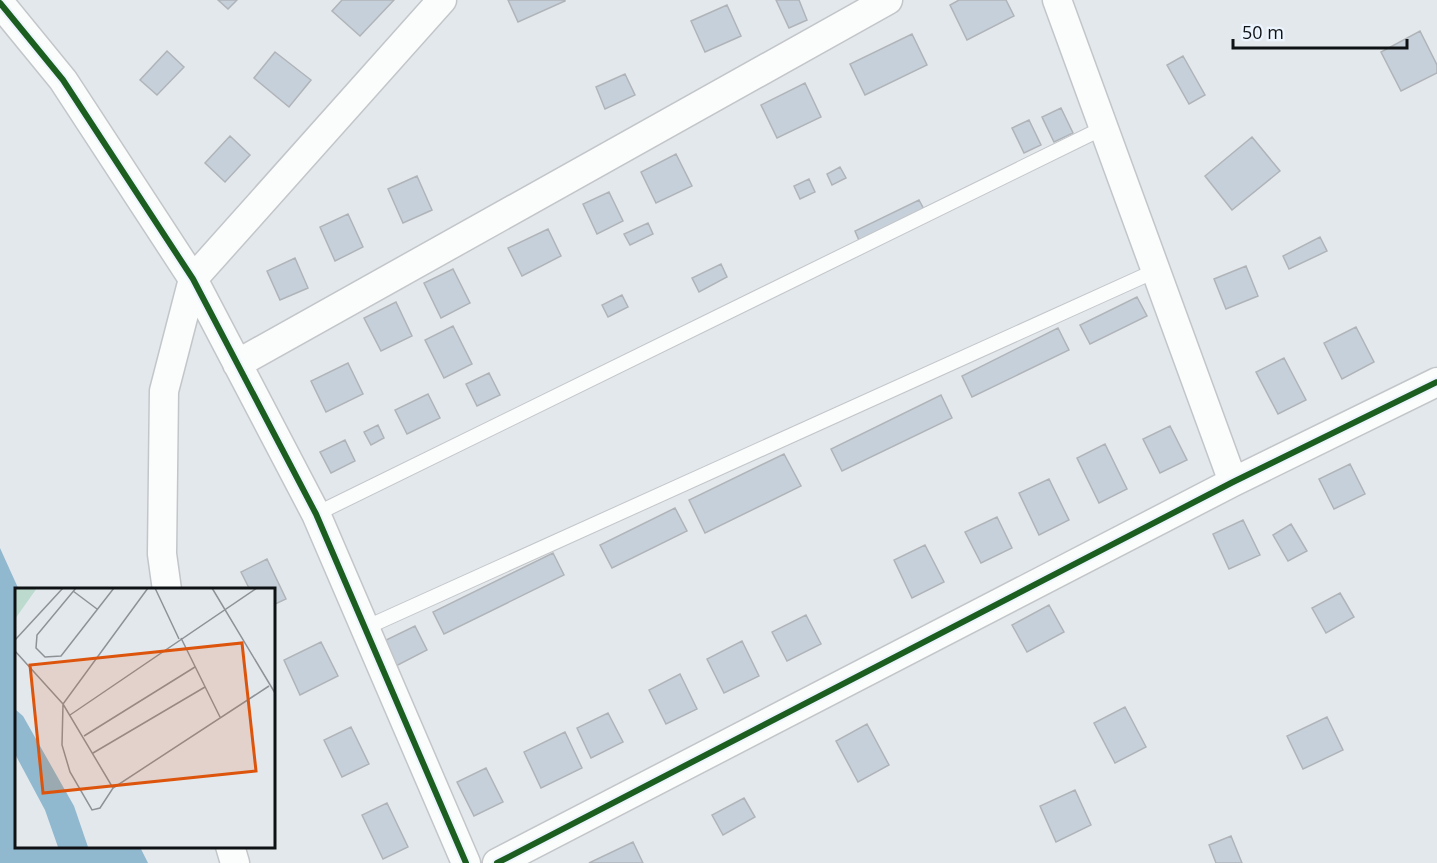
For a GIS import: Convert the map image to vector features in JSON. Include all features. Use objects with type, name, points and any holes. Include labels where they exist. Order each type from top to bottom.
[{"type":"street","points":[[168,588],[162,554],[164,391],[193,279],[442,0]]},
{"type":"street","points":[[237,364],[888,0]]},
{"type":"street","points":[[1057,0],[1233,482]]},
{"type":"street","points":[[0,3],[63,80],[193,279],[316,514],[465,863]]},
{"type":"street","points":[[497,863],[1233,482],[1437,382]]},
{"type":"street","points":[[231,848],[236,863]]},
{"type":"lane","points":[[316,514],[1103,128]]},
{"type":"lane","points":[[365,628],[1155,271]]},
{"type":"water","points":[[0,548],[18,588],[15,588],[15,848],[140,848],[148,863],[0,863]]},
{"type":"building","points":[[218,0],[237,0],[228,9]]},
{"type":"building","points":[[342,0],[394,0],[360,36],[332,11]]},
{"type":"building","points":[[508,0],[565,0],[565,1],[518,22]]},
{"type":"building","points":[[776,0],[799,0],[807,20],[789,28]]},
{"type":"building","points":[[959,0],[1006,0],[1014,16],[967,40],[950,5]]},
{"type":"building","points":[[727,5],[741,36],[705,52],[691,21]]},
{"type":"building","points":[[1420,31],[1437,65],[1437,73],[1401,91],[1381,52]]},
{"type":"building","points":[[912,34],[927,65],[865,95],[850,64]]},
{"type":"building","points":[[167,51],[184,67],[157,95],[140,80]]},
{"type":"building","points":[[275,52],[311,80],[289,107],[254,78]]},
{"type":"building","points":[[1183,56],[1205,95],[1189,104],[1167,65]]},
{"type":"building","points":[[625,74],[635,95],[605,109],[596,87]]},
{"type":"building","points":[[805,83],[821,117],[777,138],[761,105]]},
{"type":"building","points":[[1061,108],[1073,133],[1054,142],[1042,117]]},
{"type":"building","points":[[1029,120],[1041,145],[1024,153],[1012,128]]},
{"type":"building","points":[[230,136],[250,155],[225,182],[205,163]]},
{"type":"building","points":[[1252,137],[1280,171],[1232,210],[1205,176]]},
{"type":"building","points":[[676,154],[692,186],[656,203],[641,172]]},
{"type":"building","points":[[840,167],[846,178],[832,185],[827,174]]},
{"type":"building","points":[[417,176],[432,210],[403,223],[388,189]]},
{"type":"building","points":[[809,179],[815,192],[800,199],[794,186]]},
{"type":"building","points":[[609,192],[623,221],[597,234],[583,204]]},
{"type":"building","points":[[919,200],[926,213],[861,245],[855,231]]},
{"type":"building","points":[[348,214],[363,247],[335,261],[320,227]]},
{"type":"building","points":[[648,223],[653,234],[630,245],[624,234]]},
{"type":"building","points":[[548,229],[561,256],[522,276],[508,248]]},
{"type":"building","points":[[1320,237],[1327,251],[1289,269],[1283,256]]},
{"type":"building","points":[[295,258],[308,288],[280,300],[267,271]]},
{"type":"building","points":[[721,264],[727,277],[699,292],[692,278]]},
{"type":"building","points":[[1246,266],[1258,296],[1226,309],[1214,279]]},
{"type":"building","points":[[453,269],[470,303],[441,318],[424,283]]},
{"type":"building","points":[[622,295],[628,307],[608,317],[602,305]]},
{"type":"building","points":[[1137,297],[1147,316],[1090,344],[1080,325]]},
{"type":"building","points":[[396,302],[412,336],[381,351],[364,318]]},
{"type":"building","points":[[453,326],[472,364],[444,378],[425,340]]},
{"type":"building","points":[[1356,327],[1374,362],[1342,379],[1324,343]]},
{"type":"building","points":[[1058,328],[1069,350],[972,397],[962,376]]},
{"type":"building","points":[[1284,358],[1306,400],[1278,414],[1256,372]]},
{"type":"building","points":[[348,363],[363,394],[326,412],[311,381]]},
{"type":"building","points":[[489,373],[500,395],[477,406],[466,384]]},
{"type":"building","points":[[428,394],[440,418],[407,434],[395,410]]},
{"type":"building","points":[[941,395],[952,418],[842,471],[831,449]]},
{"type":"building","points":[[378,425],[384,438],[371,445],[364,432]]},
{"type":"building","points":[[1170,426],[1187,460],[1160,473],[1143,439]]},
{"type":"building","points":[[345,440],[355,461],[331,473],[320,452]]},
{"type":"building","points":[[1105,444],[1127,489],[1099,503],[1077,458]]},
{"type":"building","points":[[784,454],[801,486],[705,533],[689,500]]},
{"type":"building","points":[[1350,464],[1365,494],[1334,509],[1319,479]]},
{"type":"building","points":[[1049,479],[1069,520],[1039,535],[1019,493]]},
{"type":"building","points":[[675,508],[687,531],[612,568],[600,545]]},
{"type":"building","points":[[997,517],[1012,548],[981,563],[965,532]]},
{"type":"building","points":[[1243,520],[1260,555],[1229,569],[1213,534]]},
{"type":"building","points":[[1291,524],[1307,551],[1288,561],[1273,535]]},
{"type":"building","points":[[925,545],[944,582],[912,598],[894,560]]},
{"type":"building","points":[[553,553],[564,575],[444,634],[433,612]]},
{"type":"building","points":[[267,559],[286,599],[274,605],[274,588],[249,588],[241,572]]},
{"type":"building","points":[[1340,593],[1354,617],[1326,633],[1312,608]]},
{"type":"building","points":[[1049,605],[1064,632],[1027,652],[1012,625]]},
{"type":"building","points":[[806,615],[821,644],[787,661],[772,632]]},
{"type":"building","points":[[415,626],[427,650],[394,667],[382,642]]},
{"type":"building","points":[[742,641],[759,676],[724,693],[707,659]]},
{"type":"building","points":[[321,642],[338,676],[300,695],[284,660]]},
{"type":"building","points":[[680,674],[697,709],[666,724],[649,690]]},
{"type":"building","points":[[1125,707],[1146,747],[1115,763],[1094,723]]},
{"type":"building","points":[[608,713],[623,742],[591,758],[577,728]]},
{"type":"building","points":[[1327,717],[1343,750],[1303,769],[1287,736]]},
{"type":"building","points":[[867,724],[889,765],[858,782],[836,741]]},
{"type":"building","points":[[351,727],[369,764],[342,777],[324,740]]},
{"type":"building","points":[[565,732],[582,768],[541,788],[524,752]]},
{"type":"building","points":[[486,768],[503,802],[474,816],[457,782]]},
{"type":"building","points":[[1075,790],[1091,825],[1056,842],[1040,806]]},
{"type":"building","points":[[744,798],[755,817],[723,835],[712,815]]},
{"type":"building","points":[[387,803],[408,847],[383,859],[362,815]]},
{"type":"building","points":[[1231,836],[1242,863],[1216,863],[1209,845]]},
{"type":"building","points":[[633,842],[643,863],[589,863]]},
{"type":"cycle path","points":[[0,3],[63,80],[193,279],[316,514],[466,863]]},
{"type":"cycle path","points":[[497,863],[1233,482],[1437,382]]}]
